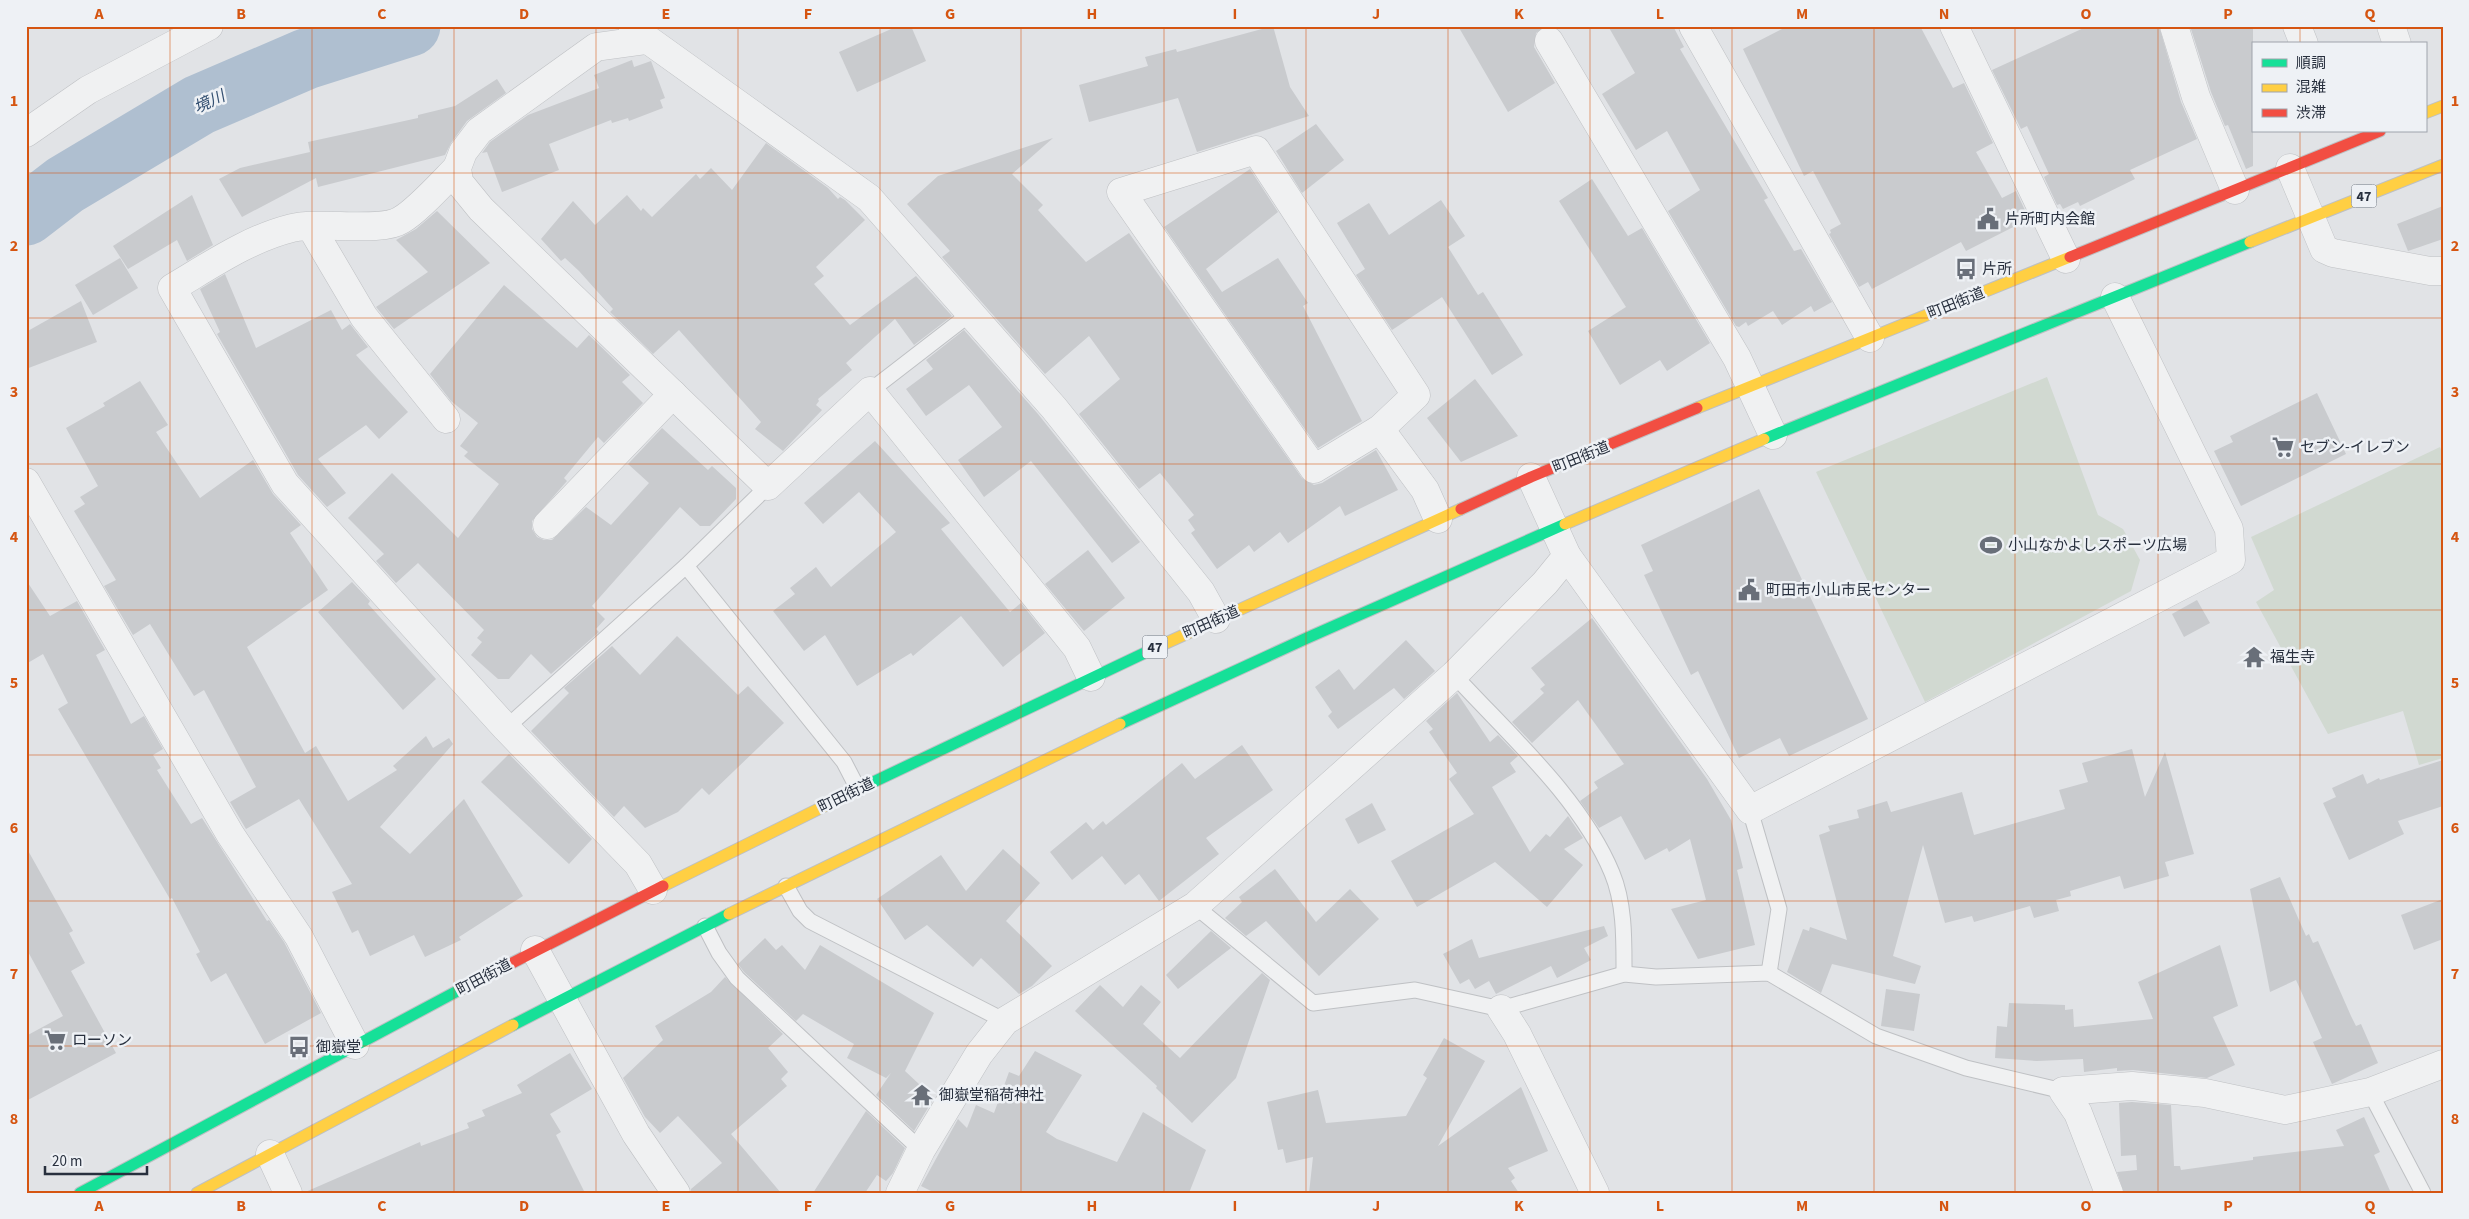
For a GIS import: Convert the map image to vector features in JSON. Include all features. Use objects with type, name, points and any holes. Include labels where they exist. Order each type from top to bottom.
[{"type":"main road","points":[[2426,113],[2443,106]]},
{"type":"main road","name":"町田街道","points":[[80,1193],[535,950],[858,789],[1091,677],[1531,477],[2290,168],[2343,138],[2375,132]]},
{"type":"main road","name":"47","points":[[197,1193],[561,999],[786,886],[1123,723],[1554,528],[1773,435],[2443,165]]},
{"type":"street","points":[[26,133],[88,90],[209,26]]},
{"type":"street","points":[[1693,26],[1870,338]]},
{"type":"street","points":[[1954,26],[2066,259]]},
{"type":"street","points":[[2174,26],[2196,97],[2235,190]]},
{"type":"street","points":[[2297,26],[2303,42]]},
{"type":"street","points":[[2391,26],[2396,42]]},
{"type":"street","points":[[653,890],[638,864],[506,728],[285,484],[172,288],[258,238],[294,228],[347,225],[382,226],[401,221],[457,168],[463,152],[479,131],[596,47],[636,32],[869,198],[1054,408],[1189,576],[1201,592],[1216,620]]},
{"type":"street","points":[[1549,41],[1737,358],[1773,435]]},
{"type":"street","points":[[1256,150],[1416,395],[1380,429],[1314,469],[1121,192],[1256,150]]},
{"type":"street","points":[[457,168],[460,182],[481,209],[768,486],[870,391],[1077,648],[1091,677]]},
{"type":"street","points":[[2290,168],[2322,247],[2333,253],[2430,271],[2443,271]]},
{"type":"street","points":[[311,227],[364,317],[446,419]]},
{"type":"street","points":[[1531,477],[1566,556],[1750,810],[2231,560],[2229,529],[2116,296]]},
{"type":"street","points":[[546,525],[673,394]]},
{"type":"street","points":[[1380,429],[1425,490],[1438,519]]},
{"type":"street","points":[[26,482],[230,834],[299,937],[355,1045]]},
{"type":"street","points":[[902,1192],[922,1150],[979,1054],[1005,1021],[1195,906],[1454,675],[1545,583],[1566,556]]},
{"type":"street","points":[[535,950],[636,1134],[676,1193]]},
{"type":"street","points":[[1501,1009],[1517,1034],[1595,1193]]},
{"type":"street","points":[[2063,1091],[2132,1086],[2205,1093],[2285,1110],[2370,1092],[2443,1064]]},
{"type":"street","points":[[2063,1091],[2078,1113],[2109,1193]]},
{"type":"street","points":[[270,1154],[288,1193]]},
{"type":"lane","points":[[870,391],[971,313]]},
{"type":"lane","points":[[506,728],[686,566],[768,486]]},
{"type":"lane","points":[[686,566],[844,762],[858,789]]},
{"type":"lane","points":[[1454,675],[1562,793],[1586,824],[1613,874],[1624,934],[1624,974]]},
{"type":"lane","points":[[1750,810],[1779,909],[1769,973]]},
{"type":"lane","points":[[786,886],[800,911],[810,921],[1005,1021]]},
{"type":"lane","points":[[1195,906],[1313,1003],[1415,990],[1501,1009],[1624,974],[1656,977],[1769,973],[1876,1036],[1966,1068],[2063,1091]]},
{"type":"lane","points":[[705,926],[719,954],[737,978],[922,1150]]},
{"type":"lane","points":[[2370,1092],[2422,1193]]},
{"type":"shaded area","name":"小山なかよしスポーツ広場","points":[[2047,377],[2098,515],[2123,529],[2140,560],[2131,591],[1925,702],[1816,472]]},
{"type":"shaded area","points":[[2440,447],[2443,454],[2443,758],[2419,765],[2403,711],[2328,734],[2256,602],[2274,590],[2251,537]]},
{"type":"building","points":[[898,26],[911,26],[926,61],[857,92],[839,52]]},
{"type":"building","points":[[1273,26],[1290,87],[1309,116],[1197,152],[1178,98],[1089,122],[1079,85],[1148,66],[1145,57],[1176,49],[1177,52]]},
{"type":"building","points":[[1458,26],[1545,26],[1536,33],[1534,47],[1555,83],[1508,112]]},
{"type":"building","points":[[1608,26],[1673,26],[1684,47],[1680,49],[1768,198],[1764,200],[1794,251],[1801,249],[1832,302],[1814,312],[1811,306],[1782,325],[1773,311],[1748,326],[1746,322],[1739,327],[1736,326],[1668,211],[1700,190],[1667,131],[1636,150],[1602,94],[1635,73]]},
{"type":"building","points":[[1788,26],[1920,26],[1953,88],[1964,83],[1993,143],[1976,152],[2002,198],[2016,191],[2029,219],[1966,251],[1961,242],[1872,289],[1868,282],[1859,287],[1829,234],[1831,233],[1830,230],[1841,224],[1813,171],[1804,176],[1743,49]]},
{"type":"building","points":[[2088,26],[2159,26],[2181,102],[2197,139],[2130,170],[2135,179],[2080,206],[2078,202],[2063,209],[2060,204],[2057,205],[2044,177],[2049,174],[2027,126],[2021,129],[1992,70]]},
{"type":"building","points":[[2190,26],[2253,26],[2253,166],[2246,169],[2228,125],[2225,126],[2211,92]]},
{"type":"building","points":[[632,60],[634,67],[651,61],[665,98],[660,100],[663,108],[629,121],[628,118],[612,123],[611,120],[549,144],[559,170],[502,192],[487,152],[482,153],[490,142],[528,115],[599,88],[594,75]]},
{"type":"building","points":[[497,79],[506,93],[467,121],[445,155],[318,187],[316,178],[242,217],[219,179],[240,168],[310,152],[308,142],[418,118],[418,115],[455,106]]},
{"type":"building","points":[[1316,124],[1344,160],[1302,193],[1276,151]]},
{"type":"building","points":[[1053,138],[1012,174],[1043,205],[1038,210],[1086,262],[1129,233],[1302,478],[1314,485],[1322,483],[1376,450],[1398,490],[1345,516],[1340,506],[1288,543],[1280,532],[1254,552],[1249,545],[1217,569],[1191,533],[1195,530],[1188,520],[1194,515],[1160,473],[1139,489],[1079,414],[1120,379],[1089,336],[1045,374],[942,257],[950,251],[907,204],[938,176]]},
{"type":"building","points":[[766,143],[828,188],[838,199],[840,197],[845,200],[865,220],[816,267],[824,276],[814,284],[850,325],[916,276],[952,316],[914,345],[895,319],[846,363],[852,370],[818,399],[819,401],[816,405],[822,410],[783,451],[755,429],[761,422],[679,330],[653,354],[610,312],[613,309],[579,271],[565,258],[561,261],[541,239],[573,201],[595,225],[627,195],[641,211],[643,208],[652,217],[696,174],[700,179],[711,168],[732,190]]},
{"type":"building","points":[[1250,169],[1278,212],[1206,269],[1222,292],[1278,258],[1308,303],[1303,306],[1362,421],[1318,448],[1164,227]]},
{"type":"building","points":[[1592,179],[1628,236],[1642,228],[1710,343],[1667,371],[1660,360],[1620,385],[1588,331],[1626,307],[1559,201]]},
{"type":"building","points":[[192,195],[213,245],[187,261],[177,240],[128,269],[113,246]]},
{"type":"building","points":[[1441,200],[1465,236],[1448,247],[1478,295],[1483,292],[1523,355],[1492,375],[1442,297],[1392,330],[1356,275],[1365,269],[1337,223],[1369,203],[1389,235]]},
{"type":"building","points":[[2443,206],[2443,239],[2408,251],[2397,224]]},
{"type":"building","points":[[437,211],[490,263],[394,329],[376,307],[428,272],[396,240],[416,229]]},
{"type":"building","points":[[120,258],[138,288],[93,315],[75,285]]},
{"type":"building","points":[[225,274],[256,348],[331,310],[342,330],[350,324],[368,347],[356,355],[408,412],[379,439],[366,425],[318,459],[346,493],[327,507],[298,475],[217,334],[220,332],[200,289]]},
{"type":"building","points":[[504,285],[577,348],[589,335],[630,375],[622,382],[643,403],[604,443],[598,437],[564,478],[567,481],[532,521],[532,529],[537,537],[544,540],[552,540],[586,507],[611,525],[649,483],[628,464],[662,428],[708,470],[712,466],[736,488],[736,499],[710,526],[700,526],[680,507],[592,606],[605,619],[596,629],[599,632],[551,674],[531,654],[509,679],[498,679],[471,655],[482,642],[477,638],[484,630],[418,563],[396,583],[376,561],[384,554],[348,518],[392,473],[458,538],[499,484],[464,456],[468,452],[460,446],[478,423],[451,401],[430,374]]},
{"type":"building","points":[[81,301],[97,342],[26,369],[26,332]]},
{"type":"building","points":[[964,330],[1038,414],[1140,542],[1112,563],[1031,461],[984,497],[958,460],[1002,427],[969,385],[926,416],[906,389],[933,369],[926,360]]},
{"type":"building","points":[[1475,379],[1518,436],[1461,462],[1427,418]]},
{"type":"building","points":[[140,381],[168,425],[156,432],[200,498],[253,460],[273,494],[301,525],[290,533],[328,590],[247,647],[305,753],[316,746],[348,801],[397,770],[393,766],[426,736],[433,748],[449,738],[453,744],[380,827],[410,854],[464,799],[523,896],[459,937],[461,940],[425,957],[414,935],[370,956],[358,930],[352,933],[332,892],[352,884],[299,799],[246,829],[230,802],[256,787],[204,690],[194,696],[150,624],[133,635],[104,586],[116,580],[74,511],[85,504],[80,497],[98,486],[66,428],[105,406],[103,403]]},
{"type":"building","name":"セブン-イレブン","points":[[2317,393],[2346,454],[2241,506],[2214,451],[2233,442],[2230,436]]},
{"type":"building","points":[[875,441],[950,523],[941,529],[1010,612],[1021,603],[1045,633],[1003,667],[961,616],[913,656],[911,653],[857,686],[825,635],[804,651],[773,611],[795,594],[790,588],[816,567],[831,587],[896,532],[859,492],[823,524],[804,503]]},
{"type":"building","points":[[1759,489],[1868,719],[1789,756],[1780,738],[1739,758],[1698,671],[1691,675],[1644,575],[1653,571],[1641,545]]},
{"type":"building","points":[[1088,550],[1125,598],[1084,631],[1045,584]]},
{"type":"building","points":[[26,580],[50,616],[77,601],[105,650],[96,655],[131,724],[144,716],[163,749],[153,755],[161,768],[157,770],[191,824],[202,818],[267,921],[269,920],[284,942],[321,1013],[265,1044],[226,973],[211,982],[196,954],[200,952],[172,898],[170,899],[58,709],[68,703],[43,654],[26,664]]},
{"type":"building","points":[[352,582],[370,601],[368,604],[436,679],[403,710],[318,612]]},
{"type":"building","points":[[2197,600],[2210,623],[2184,637],[2172,614]]},
{"type":"building","points":[[1592,618],[1707,779],[1731,820],[1743,868],[1737,870],[1755,945],[1698,959],[1671,909],[1706,900],[1690,839],[1669,852],[1667,848],[1645,860],[1621,816],[1599,828],[1580,801],[1598,788],[1594,782],[1624,764],[1578,700],[1532,743],[1512,722],[1544,693],[1540,689],[1545,685],[1531,668]]},
{"type":"building","points":[[677,636],[738,695],[748,686],[784,723],[709,795],[702,788],[678,812],[645,828],[624,806],[614,817],[531,731],[569,693],[564,688],[612,646],[640,675]]},
{"type":"building","points":[[1406,640],[1435,671],[1404,699],[1394,688],[1338,729],[1328,716],[1332,712],[1315,687],[1339,669],[1354,690]]},
{"type":"building","points":[[1457,693],[1490,742],[1498,735],[1518,756],[1510,763],[1516,772],[1492,787],[1530,852],[1546,834],[1550,837],[1568,816],[1583,838],[1564,849],[1583,865],[1547,907],[1495,862],[1417,907],[1391,861],[1474,814],[1449,779],[1457,773],[1429,732],[1433,729],[1426,721]]},
{"type":"building","points":[[1242,745],[1273,790],[1206,838],[1219,854],[1159,901],[1139,874],[1125,885],[1102,856],[1072,880],[1050,852],[1086,822],[1093,830],[1103,821],[1106,825],[1182,763],[1195,779]]},
{"type":"building","points":[[2132,749],[2145,797],[2165,752],[2194,854],[2165,862],[2169,876],[2124,889],[2120,876],[2070,891],[2071,896],[2056,900],[2059,911],[2034,918],[2030,906],[1974,922],[1972,916],[1945,923],[1923,845],[1893,956],[1921,966],[1915,984],[1832,964],[1821,993],[1787,972],[1803,929],[1809,931],[1810,927],[1847,940],[1819,835],[1830,831],[1828,826],[1859,818],[1857,810],[1887,801],[1891,812],[1962,792],[1974,835],[2065,809],[2059,790],[2088,782],[2082,763]]},
{"type":"building","points":[[509,754],[592,839],[569,864],[481,782]]},
{"type":"building","points":[[2443,760],[2443,806],[2398,821],[2404,834],[2349,860],[2323,803],[2336,797],[2332,788],[2363,774],[2367,784],[2379,778],[2380,780]]},
{"type":"building","points":[[1372,803],[1386,830],[1358,844],[1345,819]]},
{"type":"building","points":[[26,847],[73,931],[69,933],[85,963],[71,971],[116,1053],[26,1101],[26,1036],[63,1016],[26,948]]},
{"type":"building","points":[[1003,849],[1040,883],[1006,921],[1052,966],[1032,986],[1019,994],[981,958],[973,967],[927,925],[905,940],[877,899],[941,855],[966,891]]},
{"type":"building","points":[[1275,869],[1316,922],[1350,889],[1379,919],[1319,976],[1266,921],[1246,936],[1225,918],[1242,902],[1239,897]]},
{"type":"building","points":[[2280,877],[2306,936],[2309,934],[2313,943],[2318,941],[2351,1016],[2356,1026],[2361,1024],[2378,1063],[2332,1084],[2313,1042],[2322,1038],[2296,980],[2270,992],[2250,889]]},
{"type":"building","points":[[2443,899],[2443,939],[2414,950],[2401,915]]},
{"type":"building","points":[[1604,926],[1608,936],[1584,948],[1591,960],[1557,978],[1551,966],[1496,994],[1489,981],[1475,989],[1469,979],[1460,984],[1443,954],[1472,939],[1479,958]]},
{"type":"building","points":[[1211,931],[1231,948],[1178,989],[1166,975]]},
{"type":"building","points":[[765,938],[776,950],[782,945],[805,970],[820,945],[934,1013],[905,1071],[934,1098],[914,1131],[876,1095],[891,1073],[886,1078],[847,1058],[854,1044],[803,1014],[796,1021],[744,972],[738,964]]},
{"type":"building","points":[[2220,945],[2238,1006],[2213,1017],[2235,1065],[2207,1078],[2133,1070],[2117,1071],[2117,1068],[2084,1072],[2083,1059],[2037,1061],[1995,1058],[1997,1026],[2007,1027],[2009,1003],[2065,1005],[2065,1010],[2073,1009],[2074,1027],[2153,1019],[2138,982]]},
{"type":"building","points":[[1262,973],[1270,980],[1236,1078],[1192,1123],[1156,1088],[1157,1086],[1075,1011],[1100,985],[1123,1007],[1141,985],[1161,1002],[1143,1024],[1180,1058]]},
{"type":"building","points":[[725,977],[783,1034],[768,1048],[788,1072],[781,1079],[787,1086],[731,1134],[781,1193],[691,1193],[691,1189],[722,1163],[678,1116],[660,1133],[645,1117],[623,1078],[663,1040],[655,1026],[711,992]]},
{"type":"building","points":[[1886,989],[1920,994],[1914,1031],[1881,1026]]},
{"type":"building","points":[[1444,1038],[1485,1061],[1438,1146],[1521,1087],[1548,1151],[1508,1168],[1515,1178],[1511,1181],[1519,1193],[1309,1193],[1313,1157],[1286,1163],[1283,1149],[1278,1150],[1267,1102],[1318,1090],[1326,1123],[1406,1116],[1427,1078],[1423,1075]]},
{"type":"building","points":[[1035,1051],[1082,1075],[1046,1132],[1057,1139],[1117,1162],[1143,1112],[1206,1150],[1189,1193],[935,1193],[921,1186],[958,1119],[967,1128],[976,1105],[994,1113],[1009,1072],[1019,1076]]},
{"type":"building","points":[[570,1053],[592,1089],[550,1114],[561,1132],[556,1135],[585,1193],[303,1193],[420,1142],[421,1146],[469,1128],[467,1123],[485,1116],[482,1110],[522,1093],[517,1085]]},
{"type":"building","points":[[2119,1103],[2171,1105],[2174,1166],[2180,1166],[2181,1170],[2253,1160],[2253,1157],[2344,1146],[2336,1130],[2364,1117],[2380,1152],[2374,1155],[2391,1193],[2124,1193],[2117,1172],[2137,1170],[2136,1155],[2121,1156]]},
{"type":"building","points":[[866,1111],[905,1148],[893,1173],[886,1181],[877,1175],[865,1193],[813,1193]]},
{"type":"waterway","name":"境川","points":[[26,215],[65,185],[199,105],[306,59],[410,26]]},
{"type":"traffic: fast","points":[[1764,439],[2250,242]]},
{"type":"traffic: fast","points":[[1120,724],[1307,638],[1565,524]]},
{"type":"traffic: fast","points":[[865,786],[1153,649]]},
{"type":"traffic: fast","points":[[513,1025],[729,914]]},
{"type":"traffic: fast","points":[[80,1193],[463,988]]},
{"type":"traffic: slow","points":[[2426,113],[2443,106]]},
{"type":"traffic: slow","points":[[2250,242],[2443,165]]},
{"type":"traffic: slow","points":[[1697,408],[2070,257]]},
{"type":"traffic: slow","points":[[1565,524],[1764,439]]},
{"type":"traffic: slow","points":[[1153,649],[1461,509]]},
{"type":"traffic: slow","points":[[729,914],[1120,724]]},
{"type":"traffic: slow","points":[[663,886],[865,786]]},
{"type":"traffic: slow","points":[[197,1193],[513,1025]]},
{"type":"traffic: jam","points":[[2070,257],[2378,132]]},
{"type":"traffic: jam","points":[[1461,509],[1531,477],[1697,408]]},
{"type":"traffic: jam","points":[[463,988],[663,886]]},
{"type":"place","name":"片所町内会館","points":[[1988,219]]},
{"type":"place","name":"片所","points":[[1966,269]]},
{"type":"place","name":"セブン-イレブン","points":[[2283,447]]},
{"type":"place","name":"小山なかよしスポーツ広場","points":[[1991,545]]},
{"type":"place","name":"町田市小山市民センター","points":[[1749,590]]},
{"type":"place","name":"福生寺","points":[[2254,657]]},
{"type":"place","name":"ローソン","points":[[55,1040]]},
{"type":"place","name":"御嶽堂","points":[[299,1047]]},
{"type":"place","name":"御嶽堂稲荷神社","points":[[922,1095]]}]
